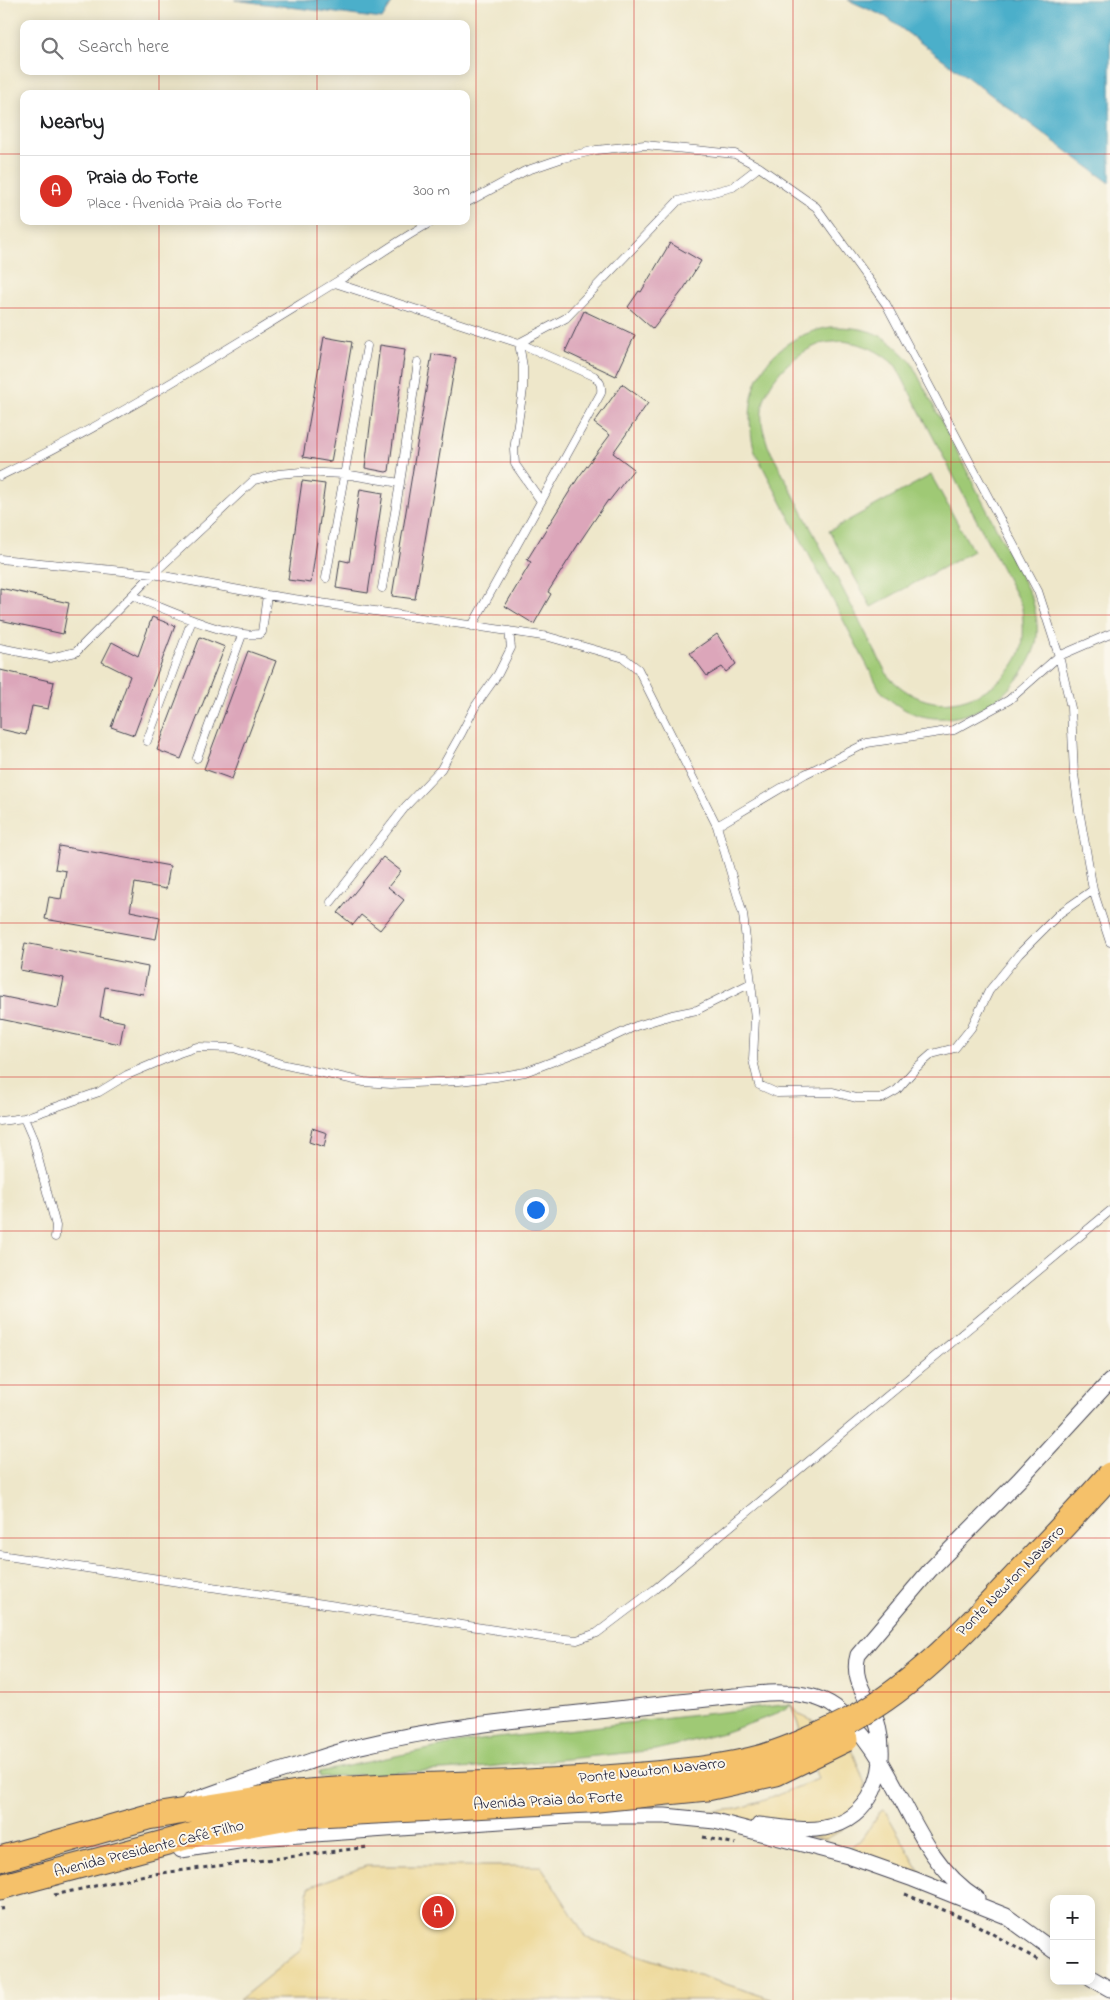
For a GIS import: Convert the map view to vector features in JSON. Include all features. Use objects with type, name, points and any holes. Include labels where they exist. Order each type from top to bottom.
[{"type":"main road","name":"Ponte Newton Navarro","points":[[298,1804],[359,1787],[591,1780],[680,1772],[764,1756],[817,1735],[857,1716],[891,1694],[936,1659],[968,1628],[1110,1475]]},
{"type":"main road","name":"Ponte Newton Navarro","points":[[298,1804],[588,1800],[707,1788],[776,1773],[830,1748],[877,1721],[939,1674],[1009,1605],[1110,1492]]},
{"type":"main road","name":"Avenida Presidente Café Filho","points":[[0,1858],[148,1818],[298,1804]]},
{"type":"main road","name":"Avenida Presidente Café Filho","points":[[11,1891],[298,1804]]},
{"type":"street","points":[[715,1821],[799,1829],[823,1828],[843,1823],[860,1810],[871,1796],[878,1779],[880,1759],[878,1725],[857,1678],[855,1665],[858,1655],[930,1570],[1019,1480],[1110,1381]]},
{"type":"street","points":[[148,1818],[270,1774],[358,1746],[409,1735],[462,1726],[750,1695],[783,1693],[811,1696],[834,1705],[854,1723],[870,1743],[911,1816],[944,1869],[956,1883],[1006,1916]]},
{"type":"street","name":"Avenida Praia do Forte","points":[[11,1891],[142,1858],[201,1846],[257,1838],[572,1816],[665,1816],[715,1821],[848,1856],[1006,1916],[1050,1948]]},
{"type":"street","points":[[1095,1980],[1110,1989]]},
{"type":"lane","points":[[470,201],[526,171],[563,158],[596,150],[645,145],[735,154],[759,167],[816,207],[886,304],[1038,591],[1059,656],[1071,708],[1074,774],[1093,890],[1110,942]]},
{"type":"lane","points":[[519,343],[566,318],[678,201],[733,187],[759,167]]},
{"type":"lane","points":[[0,476],[128,408],[335,283],[426,225]]},
{"type":"lane","points":[[335,283],[519,343],[594,376],[602,386],[601,393],[472,626]]},
{"type":"lane","points":[[519,343],[523,367],[523,390],[514,450],[515,464],[541,501]]},
{"type":"lane","points":[[326,578],[367,346]]},
{"type":"lane","points":[[382,588],[418,362]]},
{"type":"lane","points":[[0,648],[50,658],[76,652],[153,574],[254,480],[279,474],[301,472],[344,474],[400,483]]},
{"type":"lane","points":[[0,558],[153,574],[267,595],[549,637],[624,658],[638,669],[717,826],[743,914],[755,1018],[753,1060],[759,1085],[777,1093],[833,1092],[856,1098],[883,1098],[897,1090],[916,1068],[932,1054],[954,1048],[971,1028],[989,991],[1019,954],[1060,913],[1093,890]]},
{"type":"lane","points":[[133,596],[192,620],[242,635],[260,634],[262,632],[267,595]]},
{"type":"lane","points":[[147,740],[192,620]]},
{"type":"lane","points":[[331,902],[406,806],[441,769],[476,705],[498,674],[511,648],[509,631]]},
{"type":"lane","points":[[717,826],[806,774],[867,743],[954,730],[1009,700],[1059,656],[1110,634]]},
{"type":"lane","points":[[197,758],[242,635]]},
{"type":"lane","points":[[0,1121],[24,1118],[99,1092],[127,1075],[197,1047],[234,1048],[281,1064],[364,1082],[391,1084],[459,1081],[525,1072],[596,1045],[636,1026],[672,1015],[697,1010],[751,983]]},
{"type":"lane","points":[[24,1118],[34,1139],[56,1226],[55,1237]]},
{"type":"lane","points":[[0,1555],[542,1637],[577,1640],[597,1633],[655,1589],[1110,1211]]},
{"type":"path","points":[[702,1837],[740,1845]]},
{"type":"path","points":[[46,1897],[144,1875],[377,1846]]},
{"type":"path","points":[[0,1909],[11,1891]]},
{"type":"path","points":[[899,1892],[968,1920],[1045,1964]]},
{"type":"green space","points":[[831,327],[866,330],[893,344],[911,362],[1032,598],[1036,616],[1037,635],[1035,647],[1024,670],[1009,689],[989,704],[968,714],[945,718],[922,716],[900,707],[880,690],[755,452],[751,429],[751,408],[754,388],[762,370],[774,355],[789,342],[808,333]],"holes":[[[843,341],[872,349],[896,366],[1022,607],[1023,642],[1020,653],[1006,674],[985,691],[973,697],[947,703],[927,701],[909,693],[888,676],[768,446],[762,426],[762,410],[770,385],[778,374],[797,356],[808,349],[829,342]]]},
{"type":"green space","points":[[931,475],[973,551],[871,607],[829,531]]},
{"type":"green space","points":[[791,1705],[774,1715],[723,1733],[656,1750],[476,1768],[320,1777],[319,1772],[463,1742]]},
{"type":"sand","points":[[791,1705],[800,1715],[822,1725],[848,1746],[854,1755],[865,1784],[865,1797],[840,1831],[826,1839],[675,1815],[737,1809],[818,1779]]},
{"type":"sand","points":[[884,1809],[923,1877],[841,1853],[862,1839],[881,1810]]},
{"type":"sand","points":[[366,1866],[541,1866],[587,1938],[774,2000],[239,2000],[301,1950],[309,1887]]},
{"type":"water","points":[[235,0],[394,0],[382,19]]},
{"type":"water","points":[[848,0],[1110,0],[1110,183],[886,17]]},
{"type":"building","points":[[670,243],[701,261],[683,290],[653,329],[628,307],[639,291],[641,292]]},
{"type":"building","points":[[584,311],[635,335],[616,376],[565,352]]},
{"type":"building","points":[[324,337],[352,342],[331,462],[303,457]]},
{"type":"building","points":[[380,345],[405,349],[389,471],[386,472],[365,468]]},
{"type":"building","points":[[432,354],[456,358],[415,599],[392,596]]},
{"type":"building","points":[[622,384],[648,403],[613,453],[634,469],[608,500],[581,540],[548,592],[551,594],[534,624],[505,606],[531,562],[527,560],[578,478],[610,435],[594,423]]},
{"type":"building","points":[[302,481],[325,484],[311,583],[288,580]]},
{"type":"building","points":[[360,489],[383,493],[368,593],[336,588],[340,560],[349,562]]},
{"type":"building","points":[[0,588],[69,603],[63,634],[0,620]]},
{"type":"building","points":[[152,617],[175,626],[134,735],[111,727],[130,676],[102,662],[112,642],[138,656]]},
{"type":"building","points":[[717,634],[736,664],[726,672],[722,667],[707,676],[690,653]]},
{"type":"building","points":[[200,637],[225,647],[181,759],[157,750]]},
{"type":"building","points":[[248,651],[276,661],[232,779],[204,769]]},
{"type":"building","points":[[0,670],[54,682],[48,709],[32,706],[26,735],[0,729]]},
{"type":"building","points":[[59,846],[170,866],[166,889],[135,883],[130,911],[160,917],[156,939],[45,919],[49,897],[61,899],[66,871],[55,869]]},
{"type":"building","points":[[383,857],[401,871],[388,887],[404,900],[380,930],[361,915],[353,925],[338,913]]},
{"type":"building","points":[[25,943],[148,967],[143,994],[105,987],[100,1017],[124,1022],[120,1044],[0,1019],[0,996],[58,1008],[64,978],[20,970]]},
{"type":"building","points":[[312,1128],[327,1133],[324,1147],[309,1142]]},
{"type":"place","name":"Praia do Forte","points":[[438,1912]]}]
